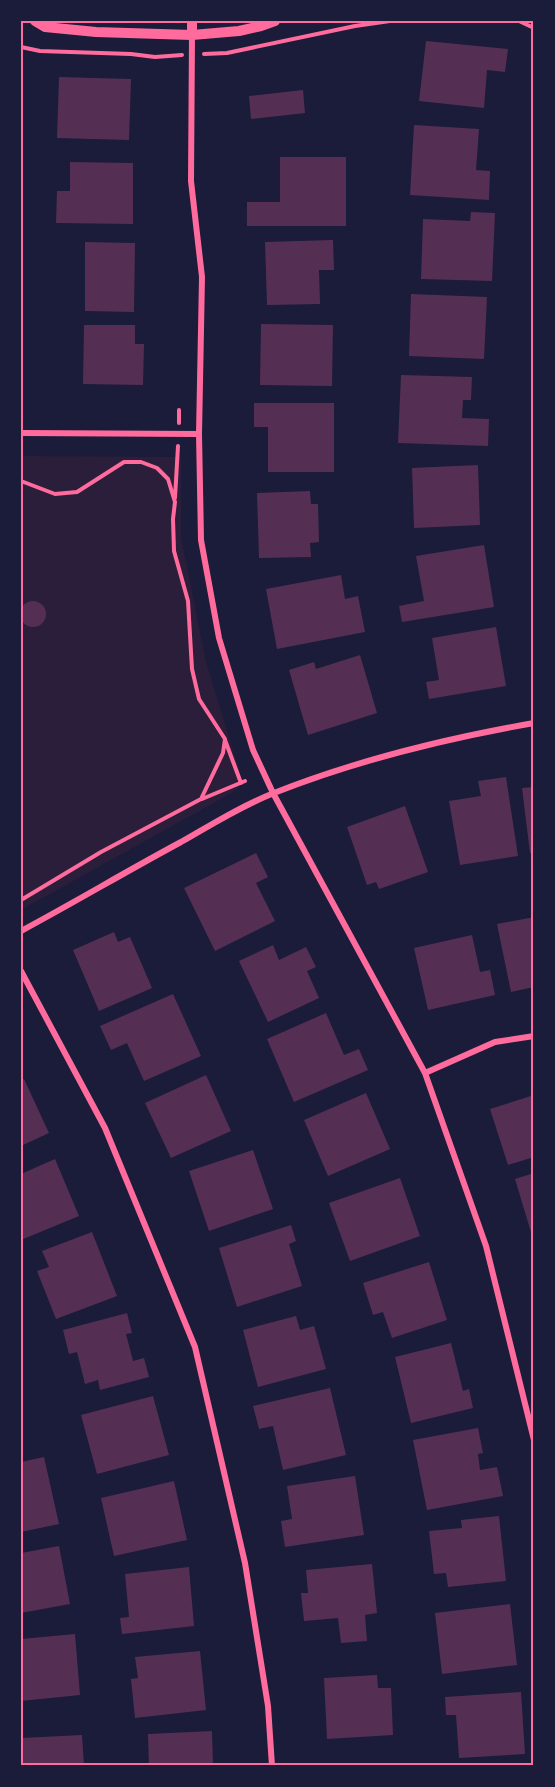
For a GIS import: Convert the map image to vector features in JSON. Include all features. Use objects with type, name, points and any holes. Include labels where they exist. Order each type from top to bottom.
[{"type":"street","points":[[35,21],[45,27],[96,32],[192,35],[239,31],[275,21]]},
{"type":"street","points":[[192,21],[191,181],[202,277],[199,434],[201,540],[219,638],[254,750],[273,793],[425,1073],[486,1246],[534,1440]]},
{"type":"street","points":[[21,433],[199,434]]},
{"type":"street","points":[[21,931],[230,814],[273,793],[409,750],[474,734],[534,723]]},
{"type":"street","points":[[21,971],[105,1128],[195,1347],[245,1563],[268,1706],[272,1766]]},
{"type":"street","points":[[425,1073],[495,1042],[534,1036]]},
{"type":"path","points":[[519,21],[534,28]]},
{"type":"path","points":[[21,900],[101,852],[201,800],[243,782],[225,739],[199,699],[192,669],[188,601],[174,551],[173,519],[179,410]]},
{"type":"path","points":[[21,481],[55,494],[77,492],[124,462],[141,462],[157,468],[168,479],[175,502]]},
{"type":"path","points":[[201,800],[223,753],[225,739]]},
{"type":"shaded area","points":[[21,456],[181,457],[181,537],[206,662],[243,783],[230,794],[21,910]]},
{"type":"building","points":[[426,41],[508,49],[505,72],[487,70],[484,108],[419,101]]},
{"type":"building","points":[[59,77],[131,79],[129,140],[57,138]]},
{"type":"building","points":[[303,90],[305,113],[251,119],[249,96]]},
{"type":"building","points":[[414,125],[479,129],[476,170],[490,171],[489,200],[410,195]]},
{"type":"building","points":[[280,157],[346,157],[346,226],[247,226],[247,202],[280,202]]},
{"type":"building","points":[[70,162],[133,163],[133,224],[56,223],[57,191],[70,191]]},
{"type":"building","points":[[471,212],[495,213],[492,281],[421,279],[423,219],[470,221]]},
{"type":"building","points":[[333,240],[334,270],[319,270],[320,304],[267,305],[265,242]]},
{"type":"building","points":[[85,242],[135,243],[134,312],[85,311]]},
{"type":"building","points":[[411,294],[487,297],[484,359],[409,356]]},
{"type":"building","points":[[261,324],[333,325],[332,386],[260,385]]},
{"type":"building","points":[[84,325],[135,325],[135,344],[144,344],[143,385],[83,384]]},
{"type":"building","points":[[401,375],[472,377],[471,400],[463,400],[462,418],[489,419],[488,446],[398,443]]},
{"type":"building","points":[[254,403],[334,403],[334,472],[268,472],[268,427],[254,427]]},
{"type":"building","points":[[478,465],[480,525],[414,528],[412,468]]},
{"type":"building","points":[[310,491],[311,504],[318,504],[319,542],[310,543],[311,557],[259,558],[257,493]]},
{"type":"building","points":[[484,545],[494,607],[402,622],[399,606],[424,601],[416,556]]},
{"type":"building","points":[[341,575],[345,599],[358,596],[365,632],[277,649],[266,589]]},
{"type":"building","points":[[33,601],[42,605],[46,614],[42,623],[33,627],[24,623],[20,614],[24,605]]},
{"type":"building","points":[[496,627],[506,686],[429,699],[426,682],[439,680],[432,638]]},
{"type":"building","points":[[360,655],[377,713],[308,735],[289,670],[314,662],[316,669]]},
{"type":"building","points":[[506,777],[518,856],[460,865],[449,801],[481,796],[478,781]]},
{"type":"building","points":[[534,787],[534,852],[530,853],[522,788]]},
{"type":"building","points":[[405,806],[428,872],[379,889],[376,882],[367,885],[347,827]]},
{"type":"building","points":[[256,853],[268,877],[256,883],[275,921],[215,951],[184,888]]},
{"type":"building","points":[[534,918],[534,987],[511,992],[497,924]]},
{"type":"building","points":[[114,932],[118,942],[130,937],[152,988],[99,1011],[73,950]]},
{"type":"building","points":[[472,935],[480,972],[490,970],[495,995],[428,1010],[414,948]]},
{"type":"building","points":[[273,945],[279,960],[306,947],[316,967],[307,971],[319,998],[268,1022],[239,961]]},
{"type":"building","points":[[173,994],[201,1056],[144,1081],[127,1043],[111,1050],[100,1026]]},
{"type":"building","points":[[326,1013],[344,1055],[359,1049],[368,1070],[294,1102],[267,1039]]},
{"type":"building","points":[[206,1075],[231,1131],[171,1158],[145,1103]]},
{"type":"building","points":[[24,1079],[49,1133],[21,1146],[21,1080]]},
{"type":"building","points":[[366,1093],[390,1149],[328,1176],[304,1120]]},
{"type":"building","points":[[534,1095],[534,1157],[508,1165],[490,1109]]},
{"type":"building","points":[[253,1150],[273,1209],[209,1231],[189,1171]]},
{"type":"building","points":[[55,1159],[79,1216],[21,1240],[21,1174]]},
{"type":"building","points":[[534,1173],[534,1239],[533,1239],[515,1179]]},
{"type":"building","points":[[400,1178],[420,1236],[350,1261],[329,1203]]},
{"type":"building","points":[[291,1225],[296,1241],[289,1244],[302,1286],[237,1307],[219,1248]]},
{"type":"building","points":[[92,1232],[117,1296],[56,1319],[37,1271],[49,1267],[42,1251]]},
{"type":"building","points":[[429,1262],[447,1320],[392,1338],[383,1312],[373,1315],[363,1283]]},
{"type":"building","points":[[127,1313],[132,1333],[126,1334],[133,1361],[144,1358],[149,1377],[100,1390],[98,1380],[85,1384],[77,1352],[69,1354],[63,1330]]},
{"type":"building","points":[[296,1316],[300,1330],[314,1326],[326,1369],[258,1387],[243,1330]]},
{"type":"building","points":[[451,1343],[463,1391],[469,1389],[473,1408],[411,1423],[395,1357]]},
{"type":"building","points":[[330,1388],[346,1455],[283,1470],[273,1426],[259,1429],[253,1406]]},
{"type":"building","points":[[153,1396],[169,1455],[97,1474],[81,1415]]},
{"type":"building","points":[[478,1428],[483,1453],[478,1454],[480,1470],[497,1467],[503,1496],[427,1510],[413,1440]]},
{"type":"building","points":[[44,1457],[59,1524],[21,1532],[21,1462]]},
{"type":"building","points":[[355,1476],[364,1535],[285,1547],[281,1521],[292,1519],[287,1486]]},
{"type":"building","points":[[174,1481],[187,1540],[114,1556],[101,1498]]},
{"type":"building","points":[[499,1516],[506,1581],[448,1587],[446,1573],[434,1574],[429,1531],[462,1528],[461,1520]]},
{"type":"building","points":[[59,1546],[70,1604],[21,1613],[21,1553]]},
{"type":"building","points":[[372,1564],[377,1613],[365,1615],[367,1641],[341,1643],[338,1618],[304,1621],[301,1593],[308,1593],[306,1570]]},
{"type":"building","points":[[189,1567],[194,1626],[122,1634],[120,1618],[129,1617],[125,1574]]},
{"type":"building","points":[[510,1604],[517,1665],[442,1674],[435,1613]]},
{"type":"building","points":[[75,1634],[80,1695],[21,1701],[21,1639]]},
{"type":"building","points":[[200,1651],[206,1710],[135,1718],[131,1679],[138,1678],[135,1657]]},
{"type":"building","points":[[377,1675],[378,1688],[391,1688],[393,1735],[327,1739],[324,1678]]},
{"type":"building","points":[[521,1692],[525,1754],[459,1758],[456,1715],[446,1715],[445,1697]]},
{"type":"building","points":[[212,1731],[213,1766],[149,1766],[148,1734]]},
{"type":"building","points":[[82,1735],[84,1766],[21,1766],[21,1738]]}]
